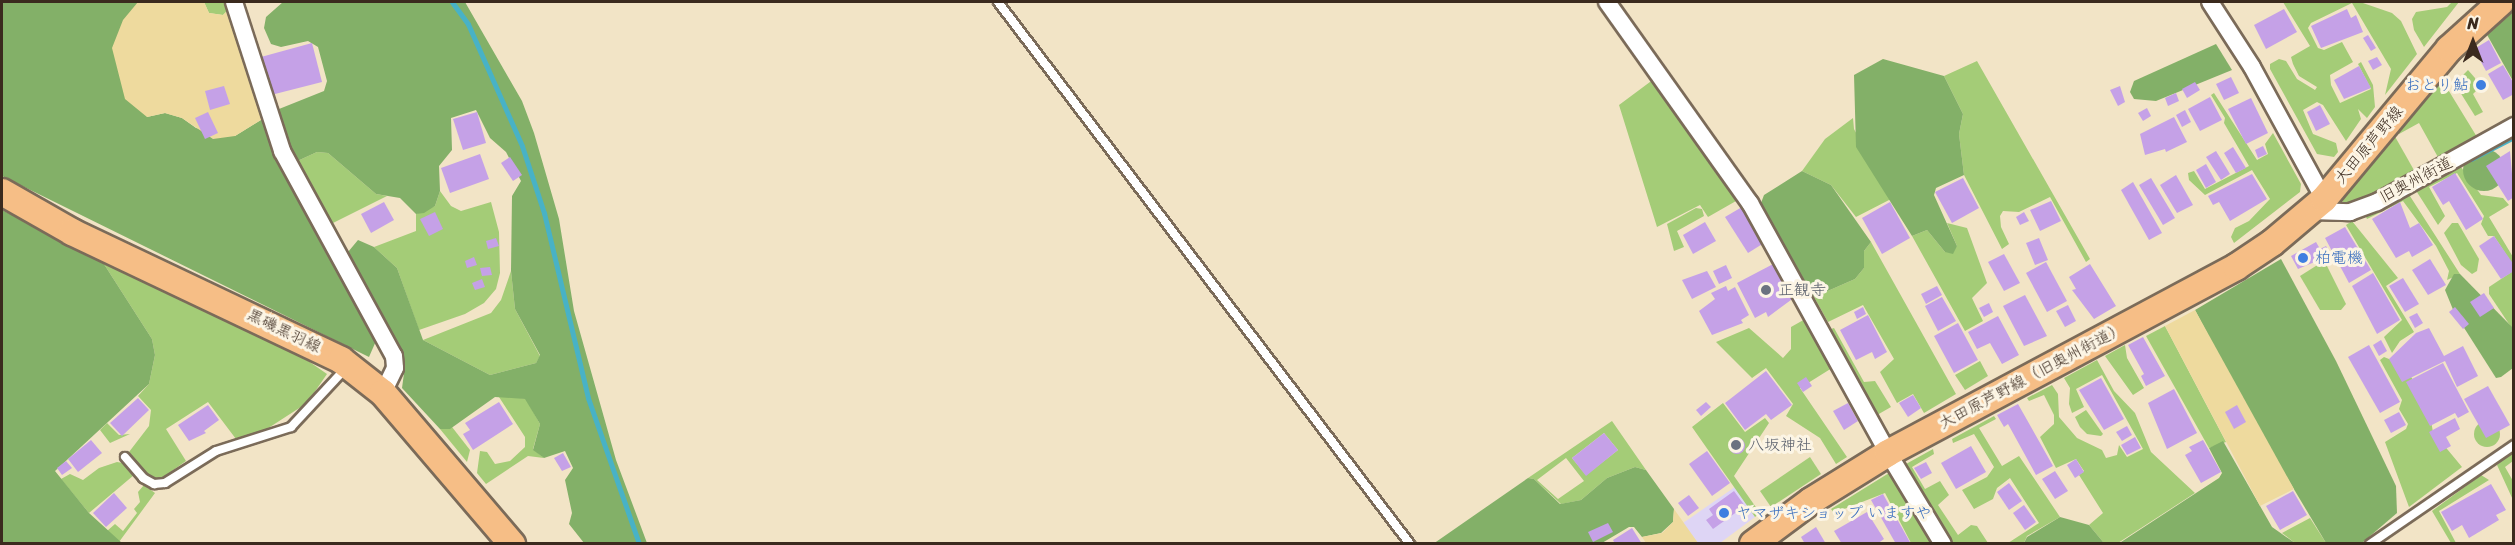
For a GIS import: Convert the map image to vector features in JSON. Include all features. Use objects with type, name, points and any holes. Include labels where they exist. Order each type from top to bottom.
[{"type":"main road","name":"大田原芦野線","points":[[2318,205],[2450,49],[2501,2]]},
{"type":"main road","name":"黒磯黒羽線","points":[[2,192],[72,232],[302,339],[348,365],[383,393],[512,543]]},
{"type":"main road","name":"大田原芦野線（旧奥州街道）","points":[[1753,543],[1811,501],[1888,453],[2236,267],[2318,205]]},
{"type":"street","points":[[234,2],[282,151],[390,343],[395,368],[383,393]]},
{"type":"street","points":[[1607,2],[1750,203],[1888,453],[1943,543]]},
{"type":"street","points":[[2210,2],[2252,67],[2318,205]]},
{"type":"street","name":"旧奥州街道","points":[[2318,205],[2350,212],[2378,202],[2514,126]]},
{"type":"lane","points":[[998,2],[1410,543]]},
{"type":"lane","points":[[125,457],[144,478],[154,484],[165,483],[216,451],[291,427],[313,408],[348,365]]},
{"type":"lane","points":[[2370,543],[2514,445]]},
{"type":"shaded area","points":[[1735,487],[1755,517],[1720,543],[1698,543],[1683,523]]},
{"type":"green space","points":[[2,2],[138,2],[147,117],[165,113],[182,118],[196,128],[235,136],[279,109],[324,91],[327,81],[318,47],[308,41],[281,47],[271,44],[264,28],[266,17],[283,2],[465,2],[522,101],[534,133],[559,219],[574,311],[616,460],[647,543],[584,543],[569,524],[572,513],[565,480],[573,468],[565,451],[544,458],[533,450],[540,424],[525,399],[495,397],[450,429],[440,429],[402,388],[405,366],[399,346],[348,252],[358,240],[374,247],[397,268],[423,340],[490,375],[536,363],[540,355],[515,309],[511,271],[512,196],[521,181],[506,152],[490,138],[476,110],[451,118],[452,150],[439,166],[440,191],[435,206],[424,213],[416,214],[400,198],[376,194],[328,153],[317,152],[293,163],[376,341],[369,357],[2,176]]},
{"type":"green space","points":[[204,2],[225,2],[227,11],[223,15],[209,13]]},
{"type":"green space","points":[[2283,2],[2360,2],[2392,13],[2401,21],[2417,54],[2385,95],[2391,69],[2352,3],[2311,23],[2308,28],[2318,48],[2324,50],[2342,42],[2353,62],[2330,75],[2331,85],[2340,103],[2371,89],[2358,64],[2361,62],[2373,85],[2375,107],[2367,118],[2358,109],[2361,119],[2346,141],[2323,105],[2317,102],[2303,110],[2313,134],[2336,143],[2338,152],[2334,157],[2317,154],[2270,69],[2270,64],[2279,59],[2286,61],[2297,79],[2315,90],[2317,87],[2299,76],[2293,64],[2291,57],[2310,46]]},
{"type":"green space","points":[[2452,2],[2459,2],[2424,47],[2414,30],[2412,19],[2416,12],[2447,7]]},
{"type":"green space","points":[[2513,6],[2513,81],[2486,33]]},
{"type":"green space","points":[[2216,44],[2232,70],[2156,101],[2134,99],[2130,92],[2134,81]]},
{"type":"green space","points":[[1883,59],[1944,76],[1963,114],[1959,134],[1964,175],[1936,188],[1934,195],[1957,246],[1953,254],[1945,252],[1927,230],[1912,236],[1856,147],[1854,75]]},
{"type":"green space","points":[[1977,61],[2090,259],[2086,262],[2050,197],[2019,212],[2003,211],[2000,216],[2001,227],[2009,244],[2002,249],[1964,175],[1959,134],[1963,114],[1944,76]]},
{"type":"green space","points":[[2468,70],[2475,78],[2477,90],[2473,94],[2483,112],[2475,116],[2460,92],[2470,87],[2463,75]]},
{"type":"green space","points":[[1654,79],[1736,201],[1708,217],[1700,205],[1657,227],[1619,105]]},
{"type":"green space","points":[[2437,82],[2444,83],[2477,137],[2439,159],[2419,123],[2399,134],[2396,129]]},
{"type":"green space","points":[[2214,93],[2257,160],[2268,154],[2265,144],[2273,133],[2301,184],[2300,192],[2234,243],[2231,237],[2235,228],[2249,221],[2270,199],[2252,170],[2205,195],[2189,180],[2188,173],[2194,171],[2205,189],[2249,166],[2224,123],[2225,118],[2211,95]]},
{"type":"green space","points":[[1853,118],[1854,129],[1891,199],[1856,217],[1831,185],[1802,171],[1825,139]]},
{"type":"green space","points":[[2393,133],[2415,172],[2352,206],[2345,205],[2340,198]]},
{"type":"green space","points":[[2484,149],[2499,155],[2505,170],[2499,185],[2484,191],[2469,185],[2463,170],[2469,155]]},
{"type":"green space","points":[[317,152],[328,153],[376,194],[387,196],[331,224],[293,163]]},
{"type":"green space","points":[[2461,167],[2481,195],[2503,198],[2509,205],[2489,217],[2513,257],[2513,265],[2494,236],[2488,236],[2481,224],[2484,216],[2457,173],[2429,187],[2445,216],[2438,225],[2415,189]]},
{"type":"green space","points":[[1802,171],[1831,185],[1871,242],[1864,251],[1864,268],[1855,279],[1814,297],[1763,214],[1761,203],[1764,195]]},
{"type":"green space","points":[[440,191],[451,206],[461,211],[491,202],[499,232],[500,273],[496,289],[484,303],[465,314],[419,330],[397,268],[374,247],[416,231],[416,214],[435,206]]},
{"type":"green space","points":[[2408,193],[2460,274],[2447,280],[2449,271],[2436,246],[2403,201],[2367,219],[2365,215]]},
{"type":"green space","points":[[1696,208],[1702,209],[1704,216],[1677,231],[1684,247],[1674,251],[1667,224]]},
{"type":"green space","points":[[2,210],[102,261],[152,339],[155,355],[149,384],[55,471],[89,513],[122,543],[2,543]]},
{"type":"green space","points":[[2352,221],[2398,278],[2386,286],[2414,332],[2400,341],[2392,353],[2384,337],[2402,320],[2346,225]]},
{"type":"green space","points":[[1947,223],[1967,228],[1987,283],[1972,298],[1983,321],[1965,331],[1912,236],[1927,230],[1945,252],[1957,246]]},
{"type":"green space","points":[[2452,223],[2458,223],[2479,259],[2477,271],[2472,274],[2461,265],[2444,233]]},
{"type":"green space","points":[[1871,242],[1956,394],[1924,413],[1913,394],[1897,403],[1880,372],[1894,359],[1863,305],[1828,322],[1814,297],[1855,279],[1864,268],[1864,251]]},
{"type":"green space","points":[[2281,259],[2336,361],[2396,486],[2397,513],[2362,543],[2326,543],[2251,417],[2195,310]]},
{"type":"green space","points":[[102,261],[301,356],[327,374],[307,403],[256,436],[236,439],[208,402],[166,429],[186,461],[162,478],[150,478],[129,452],[149,426],[151,410],[138,396],[149,384],[155,355],[152,339]]},
{"type":"green space","points":[[2319,264],[2326,264],[2346,304],[2341,310],[2320,310],[2300,276]]},
{"type":"green space","points":[[511,271],[515,309],[540,356],[536,363],[490,375],[423,340],[491,313],[501,300]]},
{"type":"green space","points":[[2513,271],[2513,330],[2489,294],[2489,287]]},
{"type":"green space","points":[[2454,274],[2460,274],[2513,328],[2513,368],[2501,377],[2496,378],[2454,312],[2445,290]]},
{"type":"green space","points":[[1807,318],[1832,368],[1800,388],[1847,457],[1836,464],[1820,438],[1786,416],[1793,404],[1766,368],[1752,378],[1716,342],[1749,328],[1783,358],[1791,349],[1791,327]]},
{"type":"green space","points":[[2165,326],[2226,442],[2209,448],[2146,336]]},
{"type":"green space","points":[[1834,328],[1864,382],[1875,381],[1891,407],[1877,415],[1831,329]]},
{"type":"green space","points":[[2125,345],[2127,358],[2144,388],[2133,395],[2105,356]]},
{"type":"green space","points":[[2384,357],[2404,365],[2428,405],[2433,432],[2462,467],[2409,507],[2385,442],[2406,429],[2408,424],[2399,409],[2402,400],[2380,360]]},
{"type":"green space","points":[[2097,360],[2114,391],[2135,413],[2151,452],[2195,493],[2118,543],[2104,543],[2089,525],[2103,513],[2079,475],[2084,471],[2076,459],[2056,468],[2040,437],[2054,424],[2054,415],[2044,395],[2029,401],[2027,398],[2052,385],[2058,394],[2059,417],[2077,438],[2102,450],[2106,458],[2117,455],[2119,445],[2127,457],[2143,449],[2102,375],[2076,389],[2084,407],[2072,413],[2069,404],[2070,388],[2064,378]]},
{"type":"green space","points":[[1980,361],[1988,376],[1965,390],[1955,375]]},
{"type":"green space","points":[[499,397],[526,399],[540,424],[533,449],[544,458],[528,456],[486,484],[477,473],[480,451],[487,452],[495,464],[510,461],[525,447],[525,437]]},
{"type":"green space","points":[[1723,403],[1745,432],[1765,418],[1769,423],[1734,476],[1760,513],[1755,517],[1692,427]]},
{"type":"green space","points":[[2086,410],[2103,434],[2101,436],[2087,434],[2080,427],[2075,417]]},
{"type":"green space","points":[[1994,416],[1996,419],[1979,428],[2002,466],[2019,456],[2060,517],[2027,536],[2024,543],[2008,543],[2039,523],[2010,478],[1997,488],[1993,499],[1974,509],[1962,490],[1987,477],[1994,467],[1974,434],[1953,443],[1952,439]]},
{"type":"green space","points":[[1612,421],[1646,470],[1635,467],[1607,478],[1581,500],[1561,504],[1534,479],[1528,478]],"holes":[[[1604,433],[1618,450],[1586,475],[1572,458]],[[1566,458],[1584,481],[1558,499],[1537,480]]]},
{"type":"green space","points":[[2487,421],[2496,425],[2500,434],[2496,443],[2487,447],[2478,443],[2474,434],[2478,425]]},
{"type":"green space","points":[[107,423],[119,435],[130,434],[110,443],[100,430]]},
{"type":"green space","points":[[452,427],[470,450],[467,462],[440,429]]},
{"type":"green space","points":[[2223,441],[2272,527],[2295,543],[2118,544],[2219,478],[2222,473],[2209,448]]},
{"type":"green space","points":[[1933,449],[1934,454],[1912,467],[1925,489],[1940,481],[1949,495],[1938,505],[1958,535],[1971,525],[1977,526],[1988,543],[1952,543],[1906,464]]},
{"type":"green space","points":[[2513,451],[2513,461],[2505,467],[2513,481],[2513,500],[2497,465]]},
{"type":"green space","points":[[1810,457],[1821,474],[1771,507],[1760,491]]},
{"type":"green space","points":[[117,462],[123,463],[134,475],[89,513],[61,479],[70,474],[83,480],[99,468]]},
{"type":"green space","points":[[1635,467],[1646,470],[1674,509],[1673,522],[1661,533],[1642,537],[1634,527],[1629,527],[1602,543],[1433,544],[1528,478],[1534,479],[1560,504],[1581,500],[1607,478]]},
{"type":"green space","points":[[1889,473],[1932,543],[1911,543],[1885,493],[1834,513],[1831,509]]},
{"type":"green space","points":[[2481,475],[2489,480],[2439,511],[2456,543],[2451,543],[2432,511]]},
{"type":"green space","points":[[144,485],[155,493],[119,542],[107,531],[115,524],[123,531],[137,513],[134,509],[140,502],[138,492]]},
{"type":"green space","points":[[2060,517],[2089,525],[2104,543],[2024,543],[2027,537]]},
{"type":"green space","points":[[2310,518],[2326,543],[2295,543],[2282,533]]},
{"type":"sand","points":[[138,2],[204,2],[209,13],[223,15],[227,11],[264,118],[235,136],[213,139],[182,118],[165,113],[147,117],[125,99],[112,48],[123,20]]},
{"type":"sand","points":[[2195,310],[2294,489],[2260,506],[2165,326]]},
{"type":"sand","points":[[1674,509],[1698,543],[1646,543],[1642,537],[1662,533],[1673,522]]},
{"type":"building","points":[[2284,9],[2297,32],[2266,49],[2254,25]]},
{"type":"building","points":[[2347,9],[2351,18],[2356,15],[2363,32],[2321,48],[2311,26]]},
{"type":"building","points":[[2368,35],[2376,48],[2371,51],[2363,38]]},
{"type":"building","points":[[2489,40],[2501,63],[2486,71],[2474,49]]},
{"type":"building","points":[[312,43],[322,82],[271,95],[261,57]]},
{"type":"building","points":[[2377,57],[2382,65],[2373,70],[2368,61]]},
{"type":"building","points":[[2503,65],[2514,84],[2514,94],[2503,100],[2488,74]]},
{"type":"building","points":[[2359,66],[2371,88],[2344,99],[2334,80]]},
{"type":"building","points":[[2231,77],[2239,93],[2224,100],[2216,84]]},
{"type":"building","points":[[2484,78],[2488,86],[2480,91],[2475,84]]},
{"type":"building","points":[[2195,82],[2200,90],[2187,98],[2182,89]]},
{"type":"building","points":[[224,86],[230,104],[210,110],[205,91]]},
{"type":"building","points":[[2120,86],[2125,102],[2118,106],[2110,90]]},
{"type":"building","points":[[2176,93],[2179,101],[2168,106],[2165,98]]},
{"type":"building","points":[[2210,97],[2222,120],[2200,131],[2188,109]]},
{"type":"building","points":[[2251,98],[2268,133],[2246,144],[2228,109]]},
{"type":"building","points":[[2320,105],[2330,124],[2316,131],[2307,112]]},
{"type":"building","points":[[2147,108],[2151,116],[2143,121],[2138,113]]},
{"type":"building","points":[[2185,110],[2191,122],[2182,127],[2176,115]]},
{"type":"building","points":[[208,112],[218,133],[205,139],[195,118]]},
{"type":"building","points":[[477,112],[486,143],[463,150],[453,119]]},
{"type":"building","points":[[2174,117],[2187,142],[2166,152],[2165,149],[2145,155],[2140,134]]},
{"type":"building","points":[[2263,146],[2267,154],[2258,158],[2255,150]]},
{"type":"building","points":[[2233,147],[2246,168],[2236,173],[2224,153]]},
{"type":"building","points":[[2216,151],[2230,174],[2221,180],[2206,157]]},
{"type":"building","points":[[2510,151],[2514,197],[2508,201],[2486,166]]},
{"type":"building","points":[[480,154],[489,179],[450,193],[441,168]]},
{"type":"building","points":[[510,157],[522,175],[513,181],[501,163]]},
{"type":"building","points":[[2206,164],[2216,182],[2206,188],[2196,170]]},
{"type":"building","points":[[2455,173],[2483,219],[2466,230],[2449,201],[2443,205],[2432,187]]},
{"type":"building","points":[[2252,174],[2267,199],[2230,221],[2219,202],[2213,205],[2208,196]]},
{"type":"building","points":[[2176,175],[2193,205],[2177,213],[2160,185]]},
{"type":"building","points":[[1963,178],[1979,208],[1952,223],[1935,192]]},
{"type":"building","points":[[2151,178],[2175,218],[2163,225],[2139,185]]},
{"type":"building","points":[[2133,182],[2162,233],[2149,240],[2121,190]]},
{"type":"building","points":[[2051,201],[2061,221],[2040,231],[2030,210]]},
{"type":"building","points":[[384,202],[394,220],[371,233],[361,214]]},
{"type":"building","points":[[1890,202],[1910,238],[1882,254],[1862,218]]},
{"type":"building","points":[[2400,202],[2410,228],[2419,223],[2433,245],[2412,257],[2409,251],[2396,258],[2372,219]]},
{"type":"building","points":[[1742,207],[1764,243],[1748,253],[1725,217]]},
{"type":"building","points":[[435,212],[443,229],[429,236],[420,219]]},
{"type":"building","points":[[2024,212],[2029,221],[2020,225],[2016,217]]},
{"type":"building","points":[[1705,222],[1716,241],[1693,254],[1683,235]]},
{"type":"building","points":[[2345,227],[2371,270],[2349,283],[2325,238]]},
{"type":"building","points":[[2494,236],[2514,265],[2514,271],[2501,279],[2479,246]]},
{"type":"building","points":[[496,238],[499,246],[488,249],[486,241]]},
{"type":"building","points":[[2039,238],[2048,260],[2035,265],[2026,243]]},
{"type":"building","points":[[2316,242],[2320,249],[2326,246],[2331,255],[2298,269],[2291,256]]},
{"type":"building","points":[[2004,254],[2020,283],[2004,291],[1988,262]]},
{"type":"building","points":[[474,257],[477,265],[467,268],[465,261]]},
{"type":"building","points":[[2430,259],[2446,285],[2428,295],[2412,270]]},
{"type":"building","name":"正観寺","points":[[1777,262],[1795,297],[1768,317],[1766,312],[1755,318],[1737,283]]},
{"type":"building","points":[[2046,262],[2067,301],[2047,312],[2026,273]]},
{"type":"building","points":[[2090,264],[2116,306],[2094,319],[2072,290],[2076,289],[2069,277]]},
{"type":"building","points":[[1726,265],[1732,278],[1719,284],[1713,271]]},
{"type":"building","points":[[490,267],[492,275],[482,276],[480,268]]},
{"type":"building","points":[[1707,271],[1716,287],[1692,299],[1682,280]]},
{"type":"building","points":[[2373,273],[2400,320],[2377,334],[2352,286]]},
{"type":"building","points":[[2403,278],[2419,304],[2405,312],[2389,286]]},
{"type":"building","points":[[482,279],[485,287],[475,290],[472,283]]},
{"type":"building","points":[[1726,286],[1728,291],[1735,287],[1749,315],[1741,320],[1743,323],[1712,335],[1699,311],[1715,299],[1711,293]]},
{"type":"building","points":[[1937,286],[1942,295],[1926,304],[1921,294]]},
{"type":"building","points":[[2484,293],[2494,308],[2480,317],[2470,302]]},
{"type":"building","points":[[2025,295],[2047,336],[2024,346],[2003,306]]},
{"type":"building","points":[[1942,297],[1956,321],[1938,331],[1925,306]]},
{"type":"building","points":[[1989,303],[1993,312],[1984,317],[1979,308]]},
{"type":"building","points":[[2068,305],[2076,321],[2065,327],[2056,311]]},
{"type":"building","points":[[1863,307],[1866,314],[1857,319],[1854,312]]},
{"type":"building","points":[[2455,307],[2469,324],[2463,329],[2449,312]]},
{"type":"building","points":[[2417,313],[2423,323],[2415,328],[2409,317]]},
{"type":"building","points":[[1868,315],[1887,352],[1875,359],[1872,352],[1856,360],[1840,330]]},
{"type":"building","points":[[1998,316],[2019,355],[2002,364],[1990,343],[1977,349],[1968,332]]},
{"type":"building","points":[[1958,323],[1978,360],[1954,373],[1934,336]]},
{"type":"building","points":[[2429,328],[2444,356],[2463,346],[2478,376],[2457,387],[2445,361],[2402,382],[2389,359],[2416,333]]},
{"type":"building","points":[[2143,337],[2165,376],[2146,386],[2141,376],[2144,374],[2128,345]]},
{"type":"building","points":[[2381,340],[2387,351],[2379,356],[2373,345]]},
{"type":"building","points":[[2369,345],[2400,402],[2380,413],[2348,357]]},
{"type":"building","points":[[2443,363],[2469,412],[2458,418],[2455,413],[2430,426],[2406,382]]},
{"type":"building","points":[[1766,371],[1792,405],[1771,420],[1766,414],[1745,430],[1725,403]]},
{"type":"building","points":[[1806,377],[1812,386],[1803,392],[1797,383]]},
{"type":"building","points":[[2101,378],[2124,419],[2104,430],[2079,390]]},
{"type":"building","points":[[2488,386],[2510,425],[2486,438],[2464,399]]},
{"type":"building","points":[[2174,389],[2197,433],[2167,449],[2148,403]]},
{"type":"building","points":[[1913,395],[1921,408],[1908,417],[1899,403]]},
{"type":"building","points":[[138,398],[149,410],[122,436],[110,423]]},
{"type":"building","points":[[499,402],[513,424],[473,450],[463,434],[470,430],[465,423]]},
{"type":"building","points":[[1706,402],[1711,407],[1701,416],[1696,410]]},
{"type":"building","points":[[1848,403],[1858,421],[1844,430],[1833,411]]},
{"type":"building","points":[[2018,404],[2053,466],[2036,475],[2008,424],[2004,427],[1997,415]]},
{"type":"building","points":[[208,405],[219,420],[204,431],[206,433],[189,441],[178,425]]},
{"type":"building","points":[[2237,405],[2246,422],[2234,429],[2225,412]]},
{"type":"building","points":[[2399,412],[2406,425],[2391,433],[2384,420]]},
{"type":"building","points":[[2455,418],[2460,429],[2446,437],[2451,446],[2440,452],[2429,432]]},
{"type":"building","points":[[2127,426],[2132,435],[2122,441],[2116,432]]},
{"type":"building","points":[[1604,433],[1618,450],[1586,476],[1572,458]]},
{"type":"building","points":[[2135,437],[2141,448],[2127,455],[2121,445]]},
{"type":"building","name":"八坂神社","points":[[1734,438],[1740,438],[1745,446],[1743,452],[1734,454],[1729,449],[1729,443]]},
{"type":"building","points":[[91,440],[102,453],[78,472],[68,459]]},
{"type":"building","points":[[2203,440],[2221,472],[2201,483],[2185,455],[2192,451],[2189,447]]},
{"type":"building","points":[[1971,446],[1986,472],[1956,489],[1941,463]]},
{"type":"building","points":[[1707,451],[1730,483],[1712,496],[1689,464]]},
{"type":"building","points":[[563,453],[571,467],[562,471],[554,458]]},
{"type":"building","points":[[2076,459],[2084,472],[2075,478],[2067,465]]},
{"type":"building","points":[[66,461],[72,468],[62,475],[57,468]]},
{"type":"building","points":[[1926,462],[1932,473],[1921,479],[1914,468]]},
{"type":"building","points":[[2055,471],[2068,491],[2055,499],[2042,479]]},
{"type":"building","points":[[2009,483],[2022,501],[2009,510],[1997,492]]},
{"type":"building","points":[[2491,484],[2506,510],[2496,515],[2499,520],[2469,538],[2462,525],[2452,531],[2441,512]]},
{"type":"building","points":[[1734,491],[1745,506],[1713,529],[1706,520],[1713,515],[1709,509]]},
{"type":"building","points":[[2293,491],[2307,515],[2280,530],[2266,506]]},
{"type":"building","points":[[114,493],[127,508],[106,527],[93,513]]},
{"type":"building","points":[[1883,494],[1911,544],[1896,544],[1871,500]]},
{"type":"building","points":[[1689,495],[1699,508],[1688,516],[1678,503]]},
{"type":"building","points":[[2024,505],[2036,522],[2025,530],[2013,513]]},
{"type":"building","points":[[1867,512],[1884,539],[1877,544],[1842,544],[1834,531]]},
{"type":"building","points":[[1608,523],[1613,532],[1593,542],[1588,532]]},
{"type":"building","points":[[1816,527],[1826,544],[1805,544],[1801,537]]},
{"type":"building","points":[[1632,528],[1642,544],[1615,544],[1613,540]]},
{"type":"waterway","points":[[452,2],[468,24],[522,146],[544,213],[588,398],[639,544]]},
{"type":"waterway","points":[[2471,159],[2514,137]]},
{"type":"place","name":"おとり鮎","points":[[2481,85]]},
{"type":"place","name":"柏電機","points":[[2303,258]]},
{"type":"place","name":"正観寺","points":[[1766,290]]},
{"type":"place","name":"八坂神社","points":[[1736,445]]},
{"type":"place","name":"ヤマザキショップ いますや","points":[[1724,513]]}]
